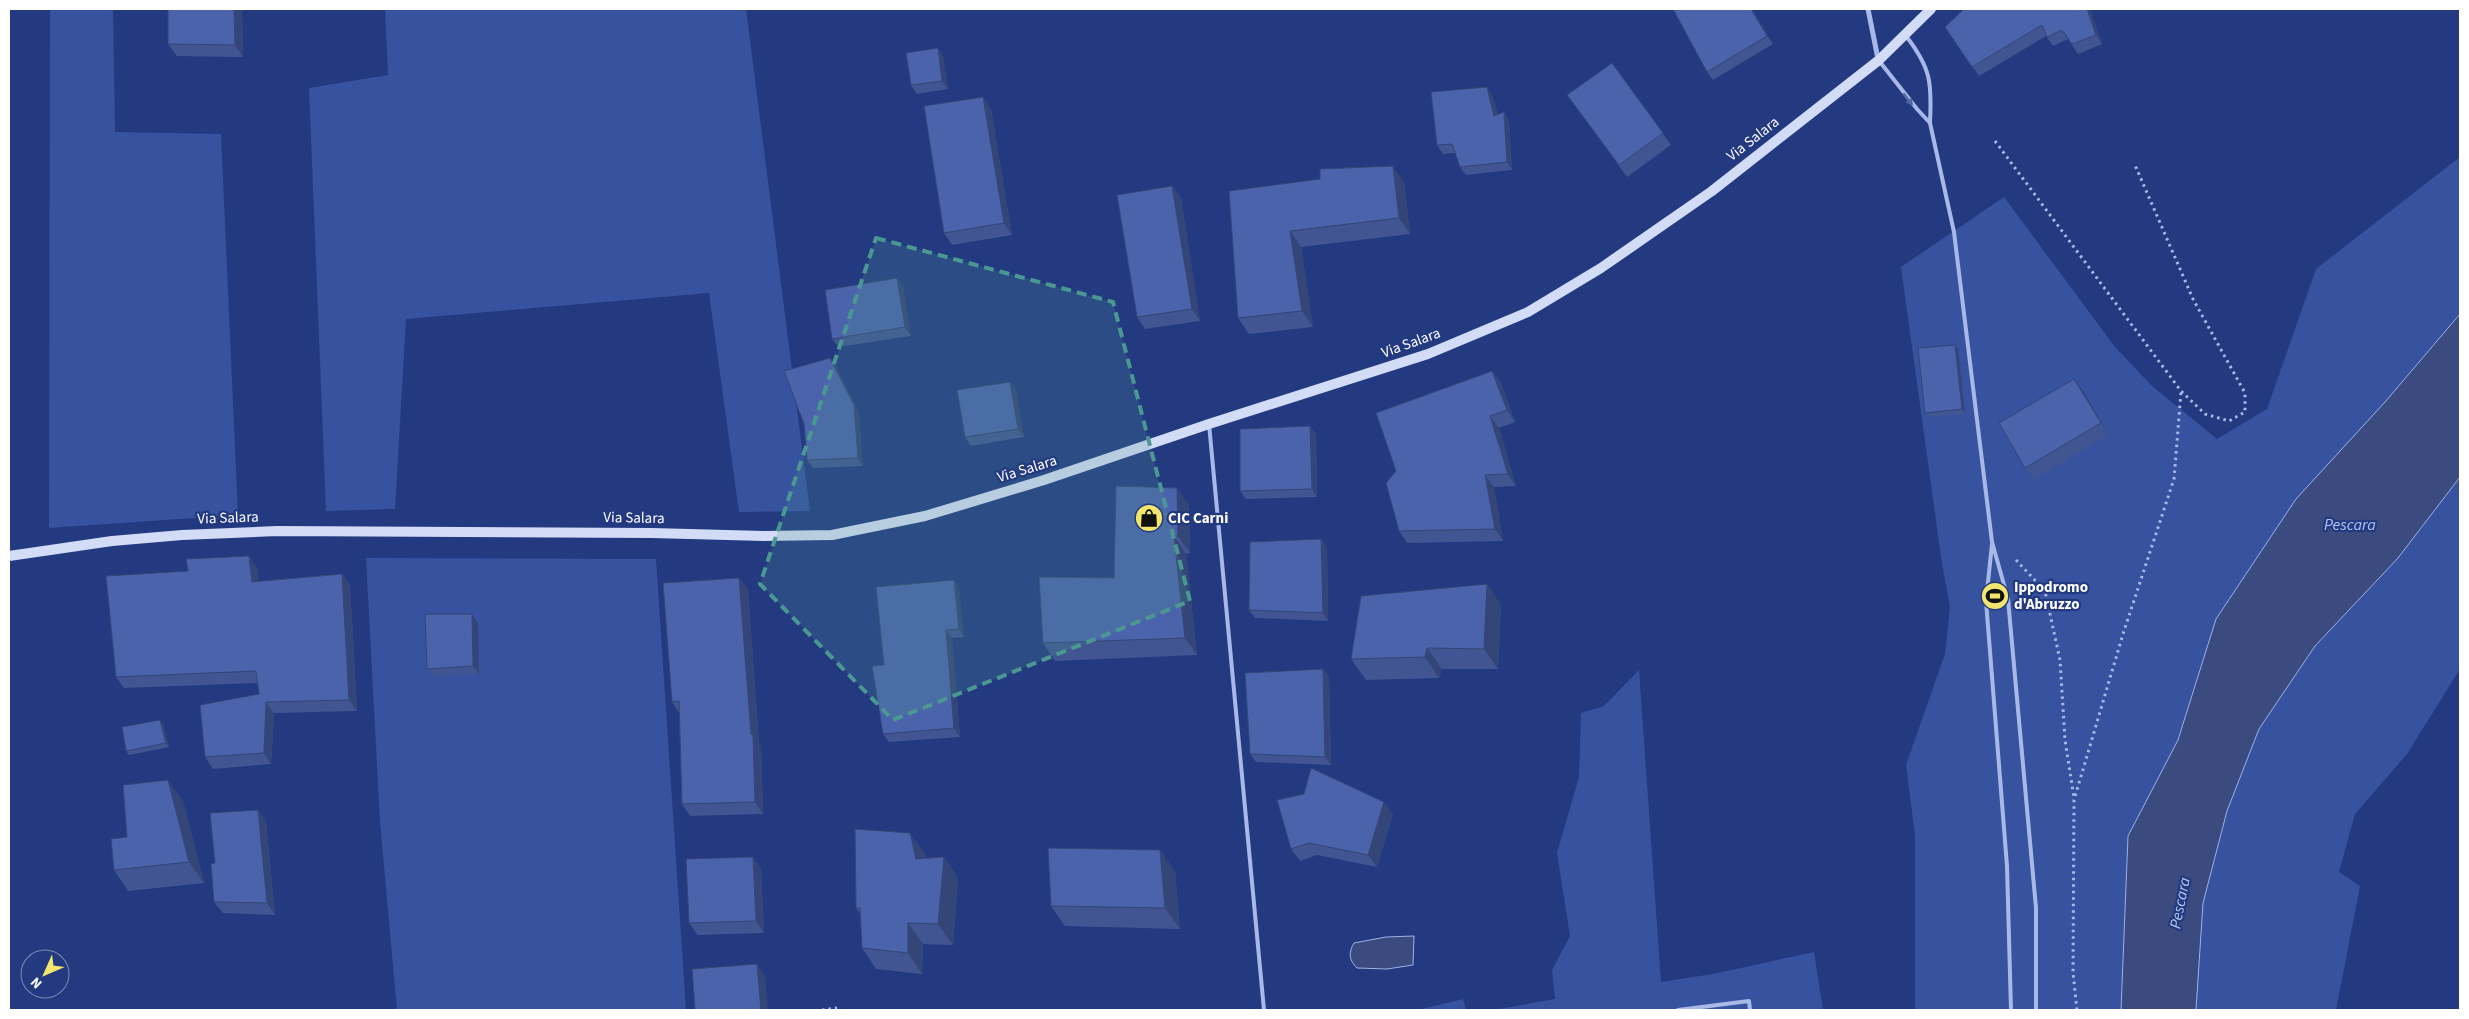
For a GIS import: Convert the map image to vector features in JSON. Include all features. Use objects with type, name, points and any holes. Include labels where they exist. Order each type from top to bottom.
[{"type":"street","points":[[1868,9],[1879,60]]},
{"type":"street","name":"Via Salara","points":[[9,556],[112,540],[182,534],[277,531],[832,535],[934,513],[1044,480],[1209,424],[1428,354],[1528,312],[1601,268],[1712,190],[1879,60],[1931,9]]},
{"type":"lane","points":[[1906,35],[1921,55],[1930,77],[1930,123],[1954,232],[1992,542],[2008,599],[2019,703],[2036,908],[2036,1010]]},
{"type":"lane","points":[[1879,60],[1930,123]]},
{"type":"lane","points":[[1209,424],[1264,1010]]},
{"type":"lane","points":[[1992,542],[1986,601],[2007,866],[2011,1010]]},
{"type":"lane","points":[[1678,1010],[1749,1001],[1750,1010]]},
{"type":"path","points":[[1995,141],[2181,391],[2205,414],[2229,421],[2245,412],[2244,393],[2193,298],[2135,165]]},
{"type":"path","points":[[2074,800],[2123,634],[2174,479],[2181,391]]},
{"type":"path","points":[[1992,542],[2024,567],[2045,591],[2060,660],[2065,740],[2074,800],[2073,973],[2077,1010]]},
{"type":"path","points":[[822,1010],[837,1008]]},
{"type":"highlighted area","points":[[876,238],[1113,302],[1190,601],[893,720],[760,584]]},
{"type":"shaded area","points":[[50,9],[113,9],[115,132],[221,134],[238,515],[49,528]]},
{"type":"shaded area","points":[[385,9],[746,9],[810,511],[739,512],[709,293],[406,319],[395,509],[326,511],[309,88],[388,75]]},
{"type":"shaded area","points":[[2460,157],[2460,314],[2385,402],[2216,619],[2178,740],[2128,836],[2121,1010],[1915,1010],[1915,835],[1906,765],[1945,654],[1950,607],[1942,564],[1901,267],[2004,197],[2115,347],[2151,385],[2217,439],[2267,409],[2316,269]]},
{"type":"shaded area","points":[[2460,477],[2460,669],[2407,754],[2355,814],[2339,872],[2360,886],[2336,1010],[2196,1010],[2203,903],[2227,811],[2259,729],[2315,646],[2398,558]]},
{"type":"shaded area","points":[[366,558],[656,559],[686,1010],[397,1010],[380,822]]},
{"type":"shaded area","points":[[1639,670],[1661,982],[1713,974],[1814,952],[1823,1010],[1494,1010],[1555,999],[1552,970],[1570,936],[1557,853],[1579,777],[1581,713],[1604,706]]},
{"type":"shaded area","points":[[1463,999],[1466,1010],[1418,1010]]},
{"type":"water","name":"Pescara","points":[[2460,314],[2460,477],[2398,558],[2315,646],[2259,729],[2227,811],[2203,903],[2196,1010],[2121,1010],[2128,836],[2178,740],[2216,619],[2296,499],[2385,402]]},
{"type":"water","points":[[1414,936],[1413,965],[1387,969],[1357,968],[1352,962],[1350,953],[1354,943],[1386,937]]},
{"type":"building","points":[[168,9],[234,9],[235,45],[168,44]]},
{"type":"building","points":[[1673,9],[1751,9],[1767,36],[1707,72]]},
{"type":"building","points":[[1964,9],[2087,9],[2096,35],[2072,44],[2062,30],[2047,37],[2042,25],[1972,67],[1945,27]]},
{"type":"building","points":[[938,48],[942,81],[911,85],[906,53]]},
{"type":"building","points":[[1612,63],[1663,133],[1619,165],[1567,95]]},
{"type":"building","points":[[1487,87],[1494,116],[1504,112],[1507,162],[1460,167],[1452,144],[1437,145],[1431,92]]},
{"type":"building","points":[[983,97],[1004,223],[944,233],[924,106]]},
{"type":"building","points":[[1393,166],[1399,218],[1290,231],[1302,311],[1238,318],[1229,191],[1320,179],[1320,169]]},
{"type":"building","points":[[1172,186],[1192,309],[1137,317],[1117,195]]},
{"type":"building","points":[[897,278],[905,327],[832,339],[825,290]]},
{"type":"building","points":[[1955,345],[1962,409],[1925,413],[1918,348]]},
{"type":"building","points":[[830,358],[854,405],[858,458],[807,460],[804,424],[784,371]]},
{"type":"building","points":[[1492,371],[1507,410],[1490,416],[1508,474],[1485,475],[1495,529],[1399,531],[1386,483],[1396,471],[1376,413]]},
{"type":"building","points":[[2074,379],[2101,423],[2025,468],[1999,423]]},
{"type":"building","points":[[1010,382],[1018,429],[965,437],[957,390]]},
{"type":"building","points":[[1310,426],[1312,489],[1240,491],[1240,429]]},
{"type":"building","points":[[1116,486],[1177,488],[1178,536],[1174,536],[1185,638],[1043,643],[1039,577],[1114,578]]},
{"type":"building","points":[[1321,539],[1323,613],[1249,610],[1250,542]]},
{"type":"building","points":[[249,556],[252,582],[342,574],[349,700],[266,702],[264,753],[205,757],[200,705],[259,694],[256,671],[116,677],[106,576],[188,571],[186,559]]},
{"type":"building","points":[[739,578],[751,734],[753,734],[755,802],[682,804],[679,701],[672,702],[663,583]]},
{"type":"building","points":[[954,580],[959,629],[946,630],[954,728],[883,734],[872,666],[884,665],[876,587]]},
{"type":"building","points":[[1487,584],[1484,649],[1427,648],[1425,657],[1351,659],[1361,596]]},
{"type":"building","points":[[425,614],[472,614],[473,666],[427,669]]},
{"type":"building","points":[[1323,669],[1325,757],[1250,754],[1245,673]]},
{"type":"building","points":[[160,720],[166,743],[126,751],[122,727]]},
{"type":"building","points":[[1311,768],[1384,802],[1368,855],[1309,843],[1291,849],[1277,800],[1304,794]]},
{"type":"building","points":[[168,780],[189,862],[114,870],[111,839],[127,837],[123,785]]},
{"type":"building","points":[[258,810],[267,903],[214,902],[211,864],[215,863],[210,813]]},
{"type":"building","points":[[855,829],[910,833],[916,859],[944,857],[938,924],[908,923],[908,953],[862,948],[860,908],[856,908]]},
{"type":"building","points":[[1048,848],[1160,850],[1165,908],[1051,906]]},
{"type":"building","points":[[753,857],[756,921],[689,923],[686,859]]},
{"type":"building","points":[[757,964],[761,1010],[695,1010],[692,969]]},
{"type":"place","name":"CIC Carni","points":[[1149,518]]},
{"type":"place","name":"Ippodromo d'Abruzzo","points":[[1995,596]]}]
